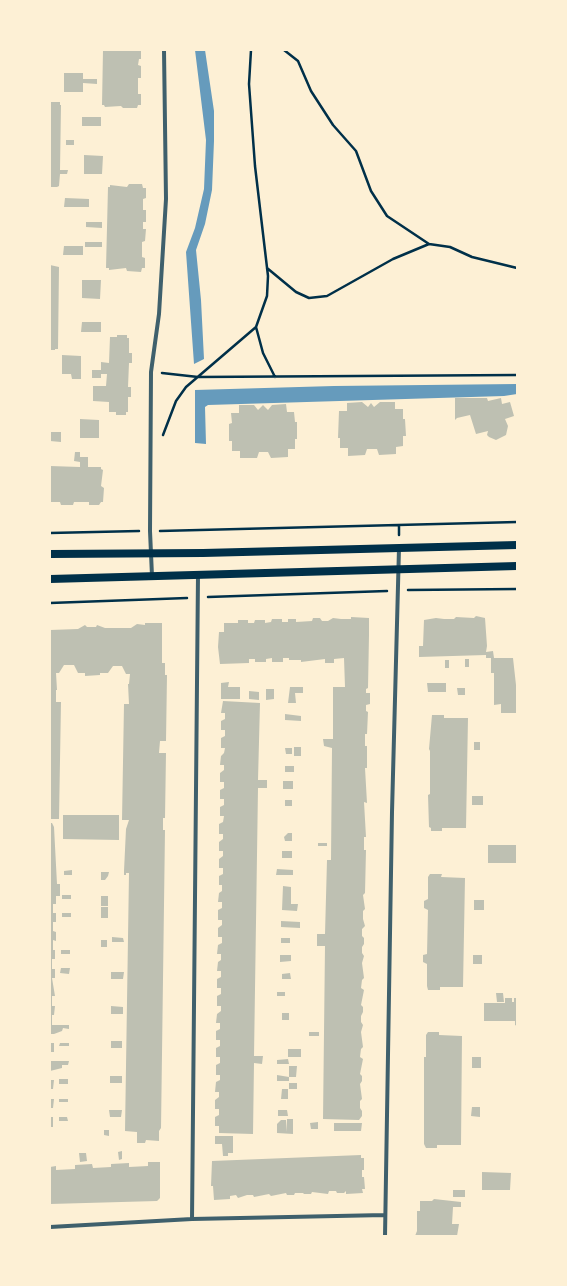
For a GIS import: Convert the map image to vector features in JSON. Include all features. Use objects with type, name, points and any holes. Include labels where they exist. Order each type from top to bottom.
[{"type":"main road","points":[[50,554],[517,545]]},
{"type":"main road","points":[[50,579],[517,566]]},
{"type":"street","points":[[152,576],[150,552],[150,372],[159,314],[166,199],[164,50]]},
{"type":"street","points":[[385,1236],[392,820],[399,548]]},
{"type":"street","points":[[192,1220],[198,576]]},
{"type":"street","points":[[50,1227],[192,1220],[385,1215]]},
{"type":"path","points":[[150,456],[161,440],[176,401],[186,387],[256,327],[268,296],[267,268],[255,166],[249,84],[251,50]]},
{"type":"path","points":[[284,50],[298,61],[311,91],[334,124],[356,151],[371,191],[387,216],[429,244],[450,247],[472,257],[497,264],[511,265],[517,268]]},
{"type":"path","points":[[267,268],[296,292],[309,298],[327,296],[393,259],[429,244]]},
{"type":"path","points":[[256,327],[263,353],[274,377]]},
{"type":"path","points":[[150,372],[198,377],[517,375]]},
{"type":"path","points":[[50,533],[517,522]]},
{"type":"path","points":[[50,603],[198,598],[312,592],[517,589]]},
{"type":"water","points":[[195,50],[205,50],[214,111],[214,141],[212,190],[205,224],[196,250],[201,300],[204,359],[194,364],[186,252],[195,228],[204,189],[206,140]]},
{"type":"water","points":[[517,384],[517,394],[504,396],[208,405],[205,407],[206,444],[195,443],[195,390],[334,386]]},
{"type":"building","points":[[103,50],[141,50],[141,59],[139,59],[138,65],[141,66],[141,78],[138,78],[138,94],[141,94],[141,105],[138,105],[137,108],[123,108],[121,106],[105,107],[102,105]]},
{"type":"building","points":[[64,73],[83,73],[83,79],[97,79],[97,84],[83,83],[83,92],[64,92]]},
{"type":"building","points":[[50,102],[60,102],[61,105],[60,170],[68,170],[67,174],[60,174],[59,186],[57,187],[50,187]]},
{"type":"building","points":[[82,117],[101,117],[101,126],[82,126]]},
{"type":"building","points":[[66,140],[74,140],[74,145],[66,145]]},
{"type":"building","points":[[84,155],[103,156],[102,174],[84,174]]},
{"type":"building","points":[[129,184],[142,184],[143,188],[146,188],[146,198],[143,199],[143,210],[146,210],[146,222],[143,222],[143,229],[146,229],[145,241],[142,242],[142,257],[145,258],[145,268],[142,268],[141,272],[127,271],[126,268],[109,270],[109,268],[106,268],[108,187],[110,187],[110,185],[127,187]]},
{"type":"building","points":[[65,198],[89,199],[89,207],[64,207]]},
{"type":"building","points":[[86,222],[102,222],[102,228],[86,227]]},
{"type":"building","points":[[85,242],[102,242],[102,247],[85,247]]},
{"type":"building","points":[[64,246],[83,246],[83,255],[63,255]]},
{"type":"building","points":[[50,265],[59,267],[58,349],[55,350],[50,350]]},
{"type":"building","points":[[82,280],[101,280],[100,299],[82,298]]},
{"type":"building","points":[[82,322],[101,322],[101,332],[81,332]]},
{"type":"building","points":[[117,335],[127,335],[127,338],[129,338],[129,353],[132,353],[132,363],[129,363],[128,387],[131,387],[131,397],[128,397],[128,412],[126,412],[126,415],[116,415],[116,412],[109,412],[109,402],[93,401],[93,386],[106,386],[107,374],[101,374],[101,378],[92,378],[92,370],[101,370],[101,362],[109,363],[110,337],[117,337]]},
{"type":"building","points":[[62,355],[81,356],[81,379],[72,379],[71,374],[62,374]]},
{"type":"building","points":[[455,398],[487,398],[488,401],[501,398],[502,404],[510,402],[514,416],[505,419],[508,426],[506,435],[496,440],[487,435],[488,431],[476,434],[470,415],[457,418],[455,420]]},
{"type":"building","points":[[362,402],[368,407],[371,403],[374,407],[380,402],[395,402],[395,409],[403,409],[406,436],[403,436],[403,446],[396,447],[396,454],[379,455],[377,449],[367,449],[365,455],[348,456],[348,448],[340,448],[340,438],[338,438],[339,411],[347,411],[347,403]]},
{"type":"building","points":[[286,404],[287,412],[294,412],[295,422],[297,422],[297,439],[295,439],[295,449],[288,449],[288,457],[271,458],[268,452],[259,452],[257,458],[240,458],[240,451],[232,451],[232,441],[229,441],[229,424],[232,423],[231,413],[239,413],[239,405],[254,405],[258,410],[263,405],[268,410],[272,405]]},
{"type":"building","points":[[80,419],[99,420],[99,438],[80,438]]},
{"type":"building","points":[[50,432],[61,432],[61,442],[50,441]]},
{"type":"building","points":[[75,452],[80,452],[80,457],[88,457],[88,467],[101,467],[103,470],[101,486],[104,488],[103,502],[99,505],[89,505],[89,502],[74,502],[73,505],[61,505],[60,502],[50,502],[50,466],[80,467],[80,462],[74,461]]},
{"type":"building","points":[[476,616],[485,618],[486,652],[493,651],[494,658],[513,658],[517,694],[517,713],[501,713],[501,704],[494,705],[494,673],[491,673],[491,658],[486,658],[486,655],[419,657],[419,646],[423,646],[424,620],[436,618],[454,619],[456,617],[474,618]]},
{"type":"building","points":[[351,617],[369,618],[368,688],[366,689],[366,693],[370,693],[370,704],[366,705],[366,711],[368,712],[367,734],[365,734],[365,746],[367,746],[367,768],[365,768],[367,803],[364,802],[366,837],[364,837],[364,850],[366,850],[365,893],[363,895],[365,909],[363,911],[363,919],[365,926],[362,929],[362,936],[364,938],[362,953],[364,956],[362,963],[364,978],[362,980],[361,988],[364,990],[361,1005],[363,1007],[361,1022],[363,1025],[361,1032],[363,1047],[361,1049],[360,1057],[363,1059],[360,1074],[362,1076],[362,1081],[360,1084],[362,1099],[360,1101],[360,1108],[362,1111],[362,1116],[359,1120],[323,1119],[325,946],[317,946],[317,934],[325,934],[327,860],[331,860],[332,748],[324,746],[323,739],[333,739],[333,687],[345,687],[344,658],[334,659],[334,663],[325,663],[325,659],[301,662],[301,660],[289,660],[289,658],[283,658],[283,662],[272,662],[272,658],[266,659],[266,662],[255,662],[255,659],[249,659],[249,663],[220,664],[218,647],[219,632],[224,632],[224,623],[238,623],[238,620],[248,620],[248,623],[254,623],[255,620],[265,620],[265,623],[271,622],[272,619],[282,619],[282,622],[288,622],[288,619],[296,619],[296,622],[312,621],[313,618],[320,618],[322,621],[328,621],[333,618],[351,619]]},
{"type":"building","points":[[145,623],[162,623],[162,663],[165,663],[165,675],[167,675],[166,741],[160,741],[159,753],[166,753],[165,818],[163,818],[163,830],[165,830],[161,1128],[159,1131],[159,1141],[146,1140],[145,1143],[137,1143],[137,1132],[125,1131],[129,873],[124,875],[124,871],[126,829],[129,820],[122,820],[124,704],[129,704],[128,684],[130,674],[126,674],[122,666],[113,666],[108,673],[85,676],[85,673],[78,673],[74,665],[64,665],[59,673],[56,673],[56,702],[61,702],[59,819],[50,819],[50,630],[78,629],[85,625],[87,627],[96,627],[97,625],[105,628],[131,628],[137,624],[145,625]]},
{"type":"building","points":[[465,659],[469,659],[469,667],[465,667]]},
{"type":"building","points":[[445,660],[449,660],[449,668],[445,668]]},
{"type":"building","points":[[229,682],[228,687],[240,687],[240,699],[221,699],[221,683]]},
{"type":"building","points":[[427,683],[446,683],[446,692],[428,692]]},
{"type":"building","points":[[290,687],[303,687],[303,693],[295,693],[296,703],[288,703]]},
{"type":"building","points":[[457,688],[465,688],[465,695],[458,695]]},
{"type":"building","points":[[266,689],[274,689],[274,699],[266,700]]},
{"type":"building","points":[[249,691],[259,692],[259,700],[249,699]]},
{"type":"building","points":[[223,701],[260,703],[258,780],[267,780],[267,788],[258,788],[254,1056],[263,1056],[262,1064],[254,1063],[253,1134],[219,1133],[219,1126],[215,1126],[215,1117],[219,1115],[219,1109],[215,1109],[215,1100],[219,1097],[219,1092],[215,1092],[216,1082],[220,1080],[220,1075],[216,1075],[216,1065],[220,1063],[220,1057],[216,1057],[216,1048],[220,1046],[220,1040],[216,1040],[216,1031],[220,1029],[220,1023],[216,1023],[217,1014],[221,1011],[221,1006],[217,1006],[217,996],[221,994],[221,988],[217,988],[217,979],[221,977],[221,971],[217,971],[218,962],[221,960],[221,954],[217,954],[218,945],[222,943],[222,937],[218,937],[218,928],[222,925],[222,920],[218,920],[218,910],[222,908],[222,902],[218,902],[219,893],[222,891],[222,885],[219,885],[219,876],[223,874],[223,868],[219,868],[219,859],[223,856],[223,851],[219,851],[219,842],[223,839],[223,834],[219,834],[219,824],[223,822],[224,816],[220,816],[220,807],[224,805],[224,799],[220,799],[220,790],[224,788],[224,782],[220,782],[220,773],[224,770],[224,765],[220,765],[221,756],[224,753],[225,748],[221,748],[221,738],[225,736],[225,730],[221,730],[221,721],[225,719],[225,713],[221,713]]},
{"type":"building","points":[[285,714],[301,716],[301,721],[285,720]]},
{"type":"building","points":[[432,715],[444,715],[444,718],[468,718],[466,828],[442,828],[442,831],[431,831],[431,828],[429,827],[429,749]]},
{"type":"building","points":[[474,742],[480,742],[480,750],[474,750]]},
{"type":"building","points":[[294,747],[301,747],[301,756],[294,756]]},
{"type":"building","points":[[285,748],[292,748],[292,754],[286,754]]},
{"type":"building","points":[[285,766],[294,766],[294,772],[285,772]]},
{"type":"building","points":[[283,781],[293,781],[293,789],[283,789]]},
{"type":"building","points":[[472,796],[483,796],[483,805],[472,805]]},
{"type":"building","points":[[285,800],[292,800],[292,806],[285,806]]},
{"type":"building","points":[[63,815],[119,815],[119,840],[63,839]]},
{"type":"building","points":[[50,823],[52,823],[54,827],[57,884],[60,884],[60,896],[56,896],[56,904],[53,904],[53,913],[56,913],[56,922],[53,922],[53,931],[56,932],[56,941],[53,940],[55,959],[52,959],[52,969],[55,969],[55,978],[52,978],[55,996],[52,996],[52,1006],[55,1006],[54,1015],[52,1015],[52,1025],[69,1025],[69,1029],[63,1028],[62,1031],[54,1034],[50,1034]]},
{"type":"building","points":[[288,833],[292,833],[292,841],[285,841],[284,837]]},
{"type":"building","points":[[318,843],[327,843],[327,846],[318,846]]},
{"type":"building","points":[[488,845],[517,845],[517,863],[488,863]]},
{"type":"building","points":[[282,851],[292,851],[292,858],[282,858]]},
{"type":"building","points":[[277,869],[293,870],[293,875],[276,875]]},
{"type":"building","points":[[72,870],[72,875],[64,875],[64,871]]},
{"type":"building","points":[[101,872],[109,872],[105,880],[101,880]]},
{"type":"building","points":[[430,874],[442,874],[441,877],[465,878],[463,987],[440,987],[440,990],[428,990],[427,964],[423,962],[423,955],[427,954],[428,910],[424,908],[424,901],[428,899],[428,877]]},
{"type":"building","points":[[283,886],[291,887],[291,904],[298,904],[297,911],[282,910]]},
{"type":"building","points":[[62,895],[71,895],[71,899],[62,899]]},
{"type":"building","points":[[101,896],[108,896],[108,906],[101,906]]},
{"type":"building","points":[[474,900],[484,900],[484,910],[474,910]]},
{"type":"building","points":[[101,907],[108,907],[108,918],[101,918]]},
{"type":"building","points":[[62,913],[71,913],[71,917],[62,917]]},
{"type":"building","points":[[281,921],[300,922],[300,928],[281,927]]},
{"type":"building","points":[[112,937],[123,938],[124,942],[112,942]]},
{"type":"building","points":[[281,938],[290,938],[290,943],[281,943]]},
{"type":"building","points":[[101,940],[107,940],[107,947],[101,947]]},
{"type":"building","points":[[61,950],[70,950],[70,954],[61,954]]},
{"type":"building","points":[[280,955],[291,955],[291,961],[280,962]]},
{"type":"building","points":[[473,955],[482,955],[482,964],[473,964]]},
{"type":"building","points":[[61,968],[70,968],[69,974],[60,973]]},
{"type":"building","points":[[111,972],[124,972],[123,979],[111,979]]},
{"type":"building","points":[[290,973],[291,979],[282,979],[282,974]]},
{"type":"building","points":[[277,992],[285,992],[285,996],[277,996]]},
{"type":"building","points":[[496,993],[503,993],[504,1002],[497,1002]]},
{"type":"building","points":[[505,998],[512,998],[512,1002],[514,1002],[514,998],[517,998],[517,1026],[515,1025],[515,1021],[484,1021],[484,1003],[505,1003]]},
{"type":"building","points":[[111,1006],[123,1007],[123,1014],[111,1014]]},
{"type":"building","points":[[282,1013],[289,1013],[289,1020],[282,1020]]},
{"type":"building","points":[[309,1032],[319,1032],[319,1036],[309,1036]]},
{"type":"building","points":[[428,1032],[439,1032],[439,1035],[462,1036],[461,1145],[437,1145],[437,1148],[426,1148],[424,1144],[424,1057],[426,1057],[426,1035]]},
{"type":"building","points":[[111,1041],[122,1041],[122,1048],[111,1048]]},
{"type":"building","points":[[50,1043],[54,1043],[54,1052],[50,1052]]},
{"type":"building","points":[[60,1043],[69,1043],[69,1046],[59,1046]]},
{"type":"building","points":[[288,1049],[301,1049],[301,1057],[288,1057]]},
{"type":"building","points":[[472,1057],[481,1057],[481,1068],[472,1068]]},
{"type":"building","points":[[288,1059],[289,1064],[277,1064],[277,1060]]},
{"type":"building","points":[[50,1061],[69,1061],[68,1065],[62,1065],[62,1068],[50,1071]]},
{"type":"building","points":[[289,1066],[297,1066],[296,1077],[289,1077]]},
{"type":"building","points":[[277,1075],[289,1077],[289,1081],[277,1081]]},
{"type":"building","points":[[110,1076],[122,1076],[122,1083],[110,1083]]},
{"type":"building","points":[[59,1079],[68,1079],[68,1084],[59,1084]]},
{"type":"building","points":[[50,1080],[54,1080],[53,1089],[50,1089]]},
{"type":"building","points":[[289,1083],[297,1083],[297,1089],[289,1089]]},
{"type":"building","points":[[282,1089],[288,1089],[288,1099],[281,1099]]},
{"type":"building","points":[[50,1099],[54,1099],[53,1108],[50,1108]]},
{"type":"building","points":[[59,1099],[68,1099],[68,1102],[59,1102]]},
{"type":"building","points":[[472,1107],[480,1107],[480,1117],[471,1116]]},
{"type":"building","points":[[109,1110],[122,1110],[121,1117],[110,1117]]},
{"type":"building","points":[[278,1110],[287,1110],[288,1116],[278,1116]]},
{"type":"building","points":[[50,1117],[53,1117],[53,1127],[50,1127]]},
{"type":"building","points":[[59,1117],[67,1117],[68,1121],[59,1121]]},
{"type":"building","points":[[287,1119],[293,1119],[293,1134],[277,1133],[277,1124],[281,1120],[286,1120],[287,1132]]},
{"type":"building","points":[[318,1122],[318,1129],[311,1129],[310,1123]]},
{"type":"building","points":[[334,1123],[362,1123],[361,1131],[334,1131]]},
{"type":"building","points":[[104,1130],[109,1130],[109,1136],[104,1135]]},
{"type":"building","points":[[215,1136],[233,1136],[233,1153],[228,1153],[228,1156],[223,1156],[222,1144],[215,1144]]},
{"type":"building","points":[[122,1151],[122,1159],[119,1160],[118,1152]]},
{"type":"building","points":[[79,1153],[86,1153],[87,1161],[80,1162]]},
{"type":"building","points":[[361,1155],[361,1158],[364,1158],[364,1170],[362,1170],[362,1177],[364,1177],[365,1189],[362,1189],[363,1193],[346,1194],[346,1191],[344,1193],[337,1193],[336,1191],[329,1191],[328,1194],[312,1192],[311,1194],[295,1193],[294,1195],[287,1195],[286,1193],[254,1197],[253,1195],[247,1195],[238,1198],[236,1195],[230,1196],[230,1199],[214,1200],[213,1186],[211,1186],[212,1161]]},
{"type":"building","points":[[148,1162],[160,1162],[160,1198],[157,1201],[50,1204],[50,1167],[56,1166],[56,1170],[75,1169],[75,1165],[92,1164],[93,1168],[111,1167],[111,1164],[129,1163],[129,1167],[148,1166]]},
{"type":"building","points":[[482,1172],[511,1173],[510,1190],[482,1190]]},
{"type":"building","points":[[453,1190],[465,1190],[465,1197],[453,1197]]},
{"type":"building","points":[[434,1199],[461,1202],[461,1207],[453,1207],[452,1224],[459,1224],[457,1236],[415,1236],[417,1231],[417,1211],[420,1211],[420,1201],[432,1201]]}]
